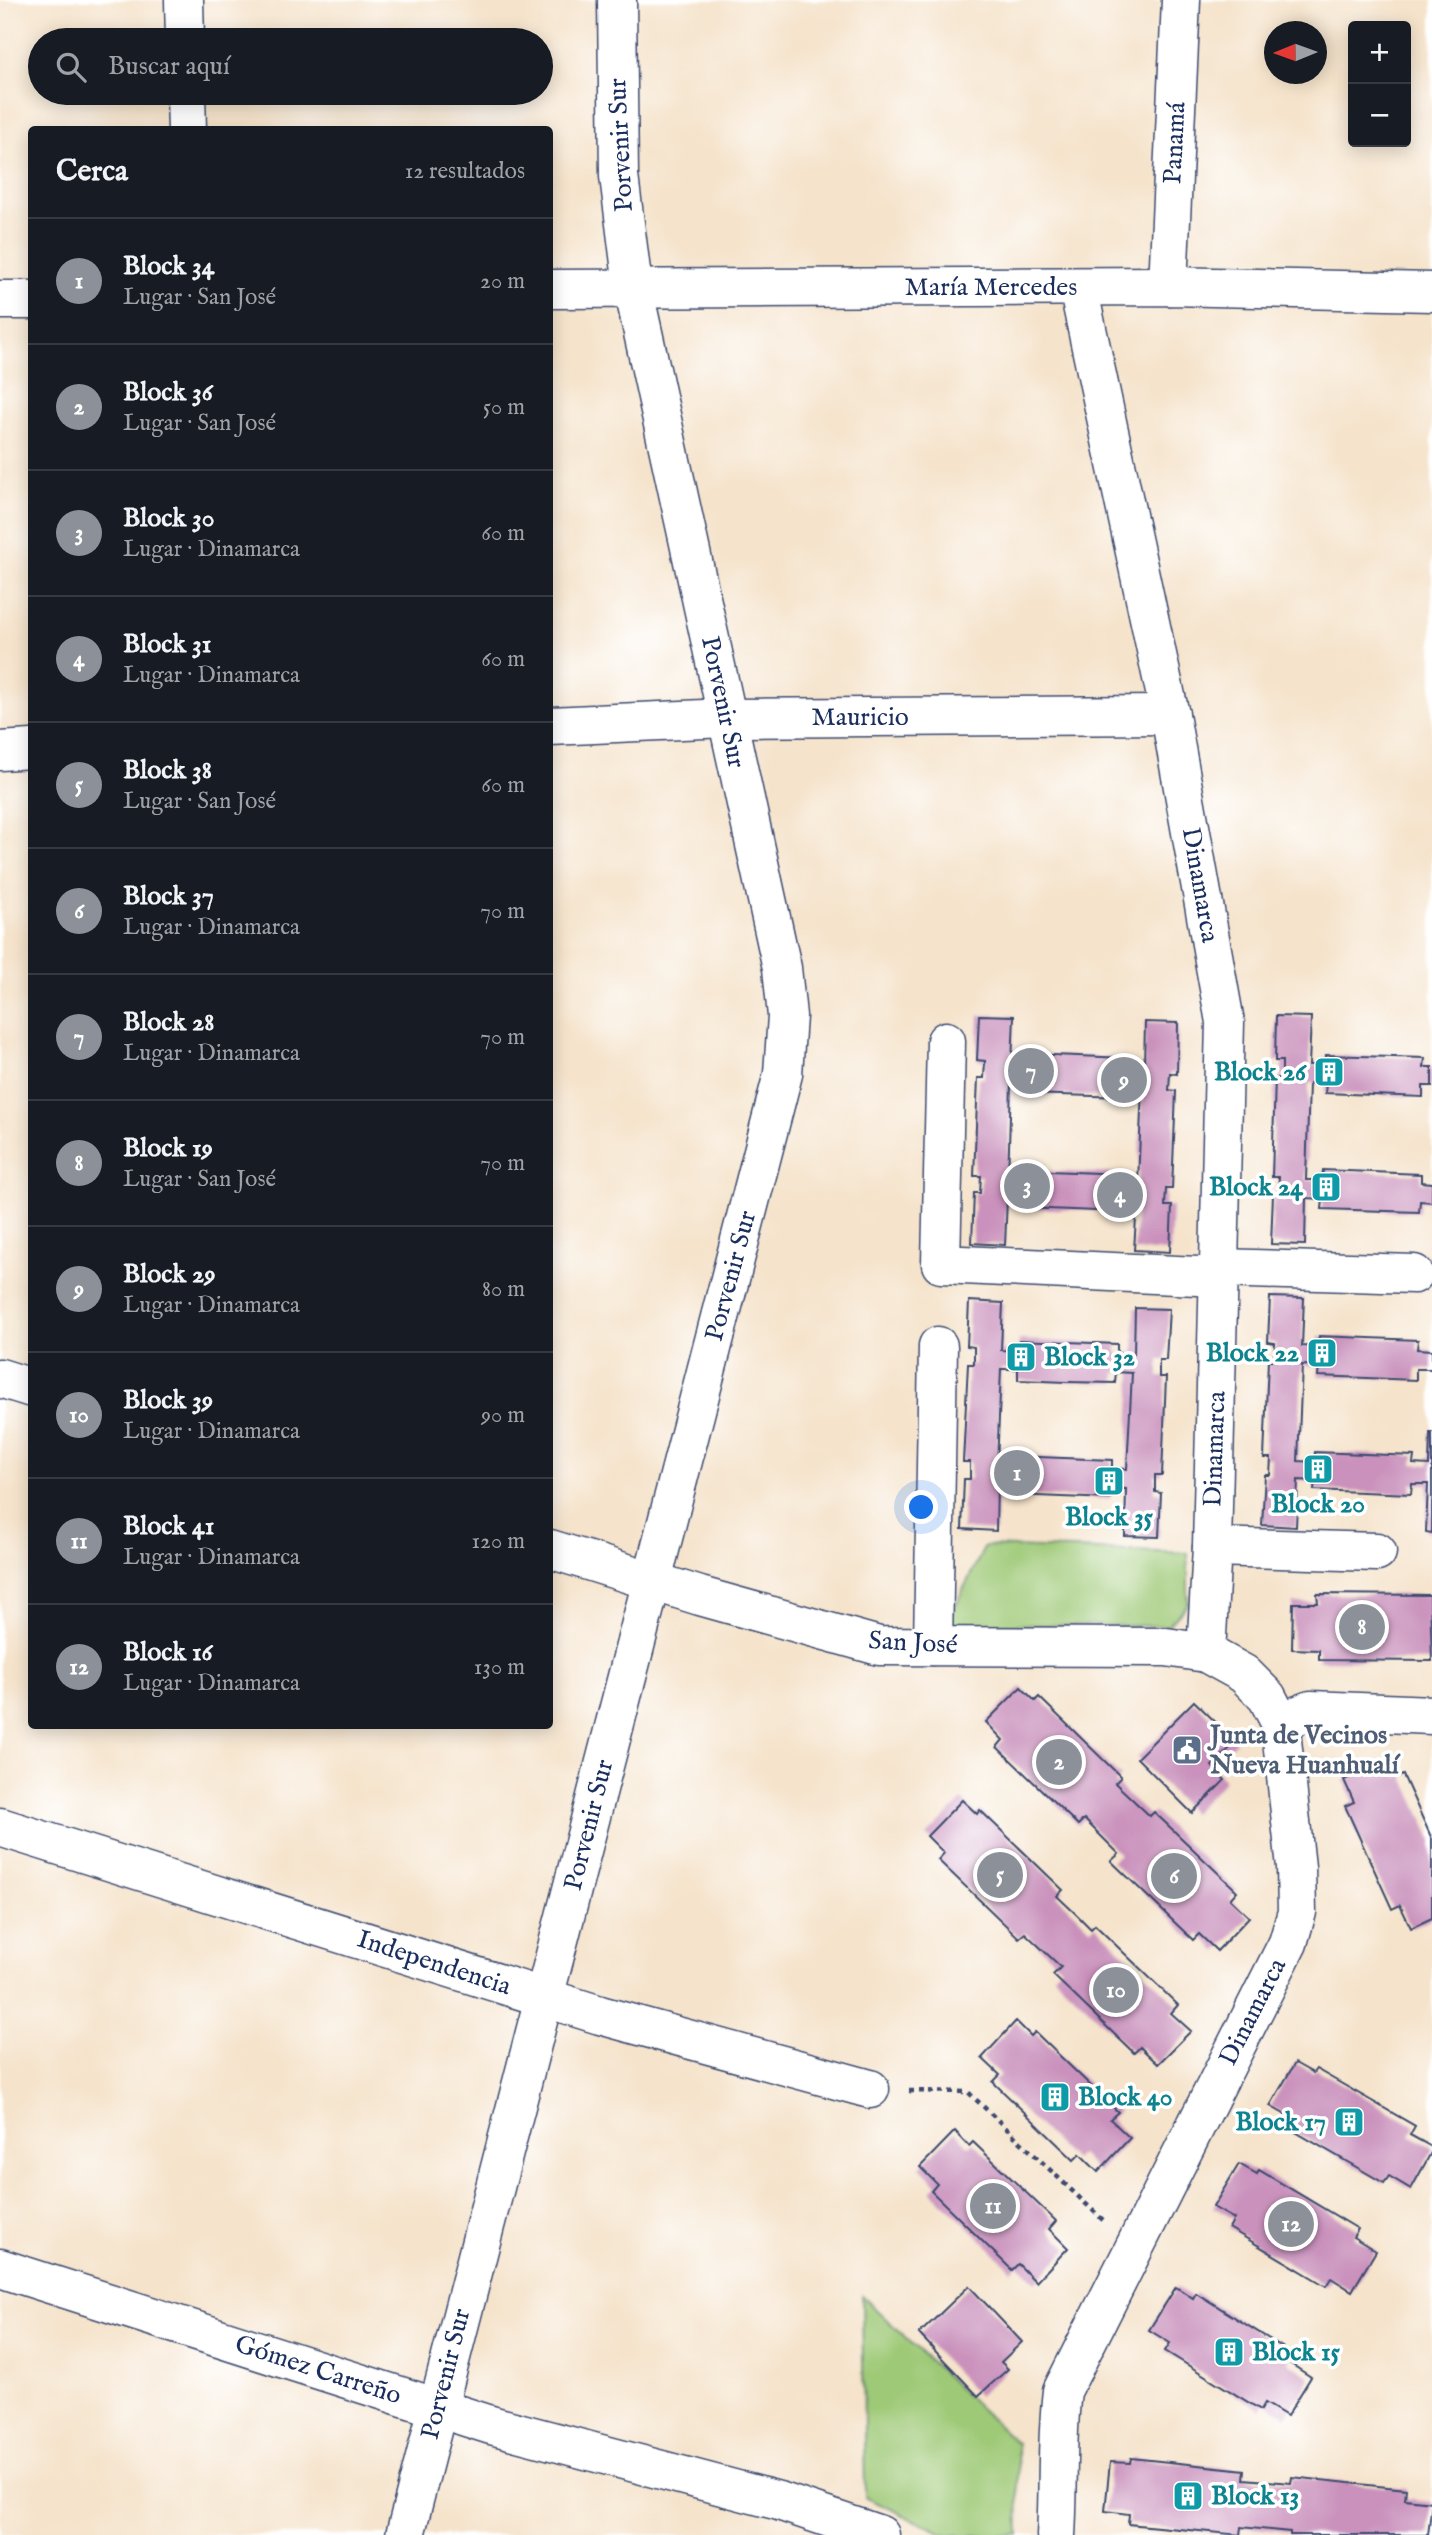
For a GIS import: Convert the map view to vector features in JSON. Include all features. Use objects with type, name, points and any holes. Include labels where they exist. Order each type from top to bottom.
[{"type":"street","points":[[184,0],[185,28]]},
{"type":"street","name":"Porvenir Sur","points":[[405,2535],[783,1074],[788,1016],[782,968],[633,288],[619,176],[617,0]]},
{"type":"street","name":"Panamá","points":[[1168,286],[1181,0]]},
{"type":"street","points":[[186,105],[187,126]]},
{"type":"street","name":"Dinamarca","points":[[1056,2535],[1057,2428],[1062,2391],[1288,1943],[1297,1912],[1293,1819],[1280,1722],[1267,1697],[1244,1674],[1206,1653],[1212,1547],[1225,1022],[1170,715],[1078,286]]},
{"type":"street","name":"María Mercedes","points":[[553,289],[1168,286],[1432,292]]},
{"type":"street","points":[[0,300],[28,300]]},
{"type":"street","name":"Mauricio","points":[[553,726],[726,718],[1170,715]]},
{"type":"street","points":[[0,751],[28,749]]},
{"type":"street","points":[[946,1041],[941,1264],[1219,1273],[1414,1274]]},
{"type":"street","points":[[933,1646],[938,1346]]},
{"type":"street","points":[[0,1378],[28,1387]]},
{"type":"street","points":[[1212,1547],[1377,1552]]},
{"type":"street","name":"San José","points":[[553,1550],[700,1596],[879,1646],[1166,1647],[1206,1653]]},
{"type":"street","points":[[1280,1722],[1311,1710],[1432,1715]]},
{"type":"street","name":"Independencia","points":[[0,1827],[544,1998],[870,2089]]},
{"type":"street","name":"Gómez Carreño","points":[[0,2268],[491,2425],[779,2501],[880,2535]]},
{"type":"path","points":[[870,2089],[968,2092],[1133,2248]]},
{"type":"green space","points":[[985,1546],[1188,1553],[1188,1604],[1167,1626],[949,1624],[948,1620]]},
{"type":"green space","points":[[862,2296],[1017,2444],[1019,2535],[947,2535],[865,2497]]},
{"type":"building","points":[[979,1015],[1014,1016],[1012,1064],[1028,1065],[1028,1054],[1127,1058],[1127,1067],[1144,1068],[1145,1022],[1178,1023],[1177,1074],[1170,1073],[1169,1090],[1176,1091],[1172,1189],[1166,1189],[1165,1206],[1172,1206],[1170,1252],[1134,1250],[1137,1202],[1121,1202],[1121,1212],[1024,1208],[1024,1199],[1007,1198],[1005,1245],[972,1243],[974,1193],[980,1193],[981,1176],[974,1176],[978,1078],[984,1078],[985,1061],[977,1060]],"holes":[[[1011,1083],[1028,1084],[1028,1094],[1125,1097],[1126,1087],[1142,1087],[1138,1183],[1122,1182],[1123,1174],[1024,1170],[1024,1180],[1008,1179]]]},
{"type":"building","points":[[1276,1016],[1311,1017],[1309,1065],[1326,1065],[1326,1055],[1425,1058],[1424,1067],[1432,1067],[1432,1086],[1423,1086],[1423,1097],[1325,1093],[1326,1084],[1309,1083],[1306,1180],[1322,1180],[1323,1170],[1421,1174],[1421,1182],[1432,1183],[1432,1202],[1420,1201],[1419,1212],[1322,1209],[1323,1199],[1306,1198],[1305,1245],[1271,1244],[1273,1194],[1278,1194],[1279,1177],[1272,1177],[1275,1078],[1282,1079],[1282,1061],[1275,1061]]},
{"type":"building","points":[[1270,1297],[1304,1298],[1302,1346],[1318,1347],[1319,1336],[1418,1340],[1417,1349],[1432,1350],[1432,1369],[1416,1369],[1416,1380],[1318,1376],[1319,1366],[1302,1365],[1298,1461],[1314,1462],[1315,1452],[1414,1456],[1413,1464],[1429,1465],[1432,1433],[1432,1533],[1426,1532],[1428,1484],[1412,1484],[1411,1494],[1314,1490],[1315,1481],[1298,1480],[1296,1527],[1262,1525],[1265,1475],[1270,1475],[1271,1458],[1264,1458],[1268,1360],[1274,1360],[1275,1343],[1268,1342]]},
{"type":"building","points":[[969,1301],[1003,1303],[1001,1350],[1018,1351],[1019,1340],[1117,1344],[1117,1353],[1134,1354],[1135,1308],[1169,1309],[1166,1360],[1159,1360],[1159,1377],[1166,1377],[1162,1475],[1155,1475],[1155,1492],[1161,1493],[1159,1537],[1125,1536],[1126,1489],[1111,1488],[1110,1499],[1013,1495],[1014,1485],[997,1484],[996,1531],[962,1529],[964,1479],[970,1479],[970,1462],[963,1462],[968,1364],[974,1364],[974,1347],[967,1346]],"holes":[[[1001,1369],[1018,1369],[1018,1380],[1067,1382],[1115,1383],[1116,1372],[1132,1373],[1127,1469],[1112,1468],[1112,1460],[1014,1456],[1014,1466],[997,1465]]]},
{"type":"building","points":[[1317,1594],[1430,1595],[1432,1661],[1319,1660],[1319,1650],[1292,1649],[1293,1603],[1318,1603]]},
{"type":"building","points":[[1021,1687],[1035,1701],[1039,1697],[1121,1777],[1115,1783],[1150,1816],[1154,1812],[1237,1891],[1230,1899],[1249,1917],[1217,1951],[1199,1934],[1193,1940],[1111,1861],[1119,1854],[1084,1819],[1078,1825],[997,1747],[1003,1740],[986,1722]]},
{"type":"building","name":"Junta de Vecinos Nueva Huanhualí","points":[[1194,1701],[1236,1742],[1212,1766],[1225,1780],[1192,1813],[1137,1758]]},
{"type":"building","points":[[1389,1759],[1398,1777],[1403,1775],[1432,1839],[1432,1918],[1411,1928],[1400,1905],[1392,1909],[1345,1806],[1354,1802],[1344,1780]]},
{"type":"building","points":[[962,1800],[977,1814],[980,1810],[1063,1890],[1057,1896],[1091,1929],[1095,1925],[1178,2005],[1171,2013],[1191,2031],[1158,2064],[1140,2047],[1134,2053],[1053,1975],[1061,1967],[1025,1933],[1019,1938],[938,1860],[944,1853],[927,1836]]},
{"type":"building","name":"Block 40","points":[[1016,2021],[1031,2036],[1035,2032],[1118,2112],[1110,2119],[1130,2138],[1098,2172],[1080,2154],[1074,2160],[993,2082],[1000,2075],[982,2058]]},
{"type":"building","name":"Block 17","points":[[1295,2063],[1313,2073],[1316,2069],[1415,2126],[1410,2135],[1432,2147],[1432,2151],[1411,2189],[1389,2176],[1384,2183],[1287,2127],[1291,2118],[1270,2106]]},
{"type":"building","points":[[955,2131],[969,2146],[973,2142],[1056,2221],[1049,2229],[1068,2248],[1036,2282],[1018,2264],[1012,2270],[931,2191],[937,2184],[920,2167]]},
{"type":"building","points":[[1239,2164],[1257,2174],[1259,2170],[1358,2229],[1353,2237],[1376,2251],[1352,2291],[1331,2278],[1326,2286],[1229,2228],[1234,2219],[1213,2207]]},
{"type":"building","points":[[969,2286],[1022,2342],[1001,2362],[1008,2369],[978,2396],[919,2334]]},
{"type":"building","name":"Block 15","points":[[1176,2287],[1193,2298],[1196,2293],[1293,2354],[1288,2362],[1311,2377],[1287,2416],[1265,2403],[1261,2410],[1165,2351],[1170,2343],[1149,2330]]},
{"type":"building","points":[[1131,2458],[1245,2470],[1244,2479],[1291,2483],[1292,2477],[1406,2489],[1405,2499],[1432,2502],[1428,2535],[1290,2535],[1290,2532],[1241,2527],[1240,2535],[1128,2524],[1129,2514],[1105,2511],[1110,2462],[1130,2463]]},
{"type":"place","name":"Block 28","points":[[1031,1071]]},
{"type":"place","name":"Block 26","points":[[1329,1072]]},
{"type":"place","name":"Block 29","points":[[1124,1080]]},
{"type":"place","name":"Block 30","points":[[1027,1186]]},
{"type":"place","name":"Block 24","points":[[1326,1187]]},
{"type":"place","name":"Block 31","points":[[1120,1195]]},
{"type":"place","name":"Block 22","points":[[1322,1353]]},
{"type":"place","name":"Block 32","points":[[1021,1357]]},
{"type":"place","name":"Block 20","points":[[1318,1469]]},
{"type":"place","name":"Block 34","points":[[1017,1473]]},
{"type":"place","name":"Block 35","points":[[1109,1481]]},
{"type":"place","name":"Block 19","points":[[1362,1627]]},
{"type":"place","name":"Junta de Vecinos Nueva Huanhualí","points":[[1187,1750]]},
{"type":"place","name":"Block 36","points":[[1059,1762]]},
{"type":"place","name":"Block 38","points":[[1000,1875]]},
{"type":"place","name":"Block 37","points":[[1174,1876]]},
{"type":"place","name":"Block 39","points":[[1116,1990]]},
{"type":"place","name":"Block 40","points":[[1055,2097]]},
{"type":"place","name":"Block 17","points":[[1349,2122]]},
{"type":"place","name":"Block 41","points":[[993,2206]]},
{"type":"place","name":"Block 16","points":[[1291,2224]]},
{"type":"place","name":"Block 15","points":[[1229,2352]]},
{"type":"place","name":"Block 13","points":[[1188,2496]]}]
